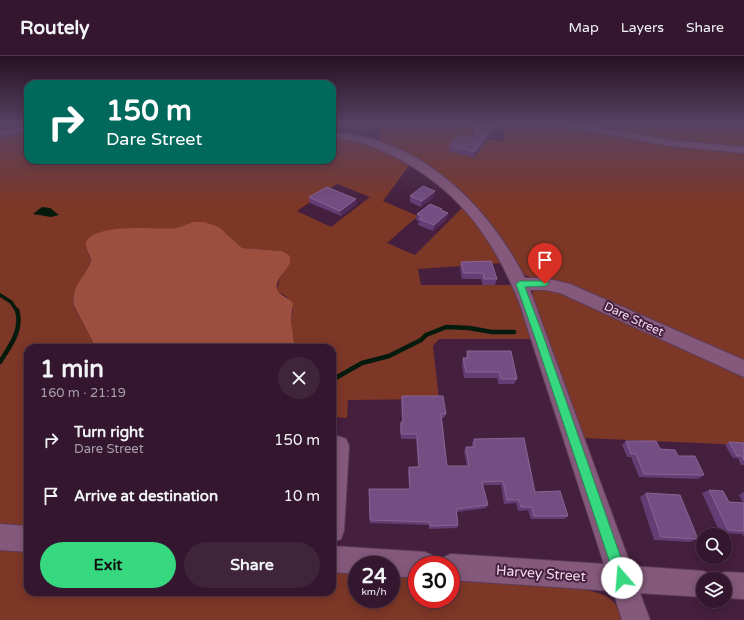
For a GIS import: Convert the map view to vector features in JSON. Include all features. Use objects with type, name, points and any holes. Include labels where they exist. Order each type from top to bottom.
[{"type":"street","points":[[389,150],[427,169],[449,185],[470,205],[488,228],[510,263],[520,284],[540,338],[636,620]]},
{"type":"street","name":"Dare Street","points":[[520,284],[545,284],[564,288],[744,369]]},
{"type":"street","points":[[336,474],[338,446]]},
{"type":"street","points":[[0,537],[24,539]]},
{"type":"street","points":[[336,559],[408,564]]},
{"type":"street","name":"Harvey Street","points":[[460,568],[696,583]]},
{"type":"street","points":[[732,585],[744,586]]},
{"type":"shaded area","points":[[0,150],[24,150],[24,164],[336,164],[336,150],[383,150],[411,163],[383,201],[418,216],[387,243],[415,255],[465,205],[504,263],[418,269],[421,285],[514,285],[534,339],[439,339],[433,346],[439,399],[348,400],[347,418],[336,417],[336,344],[294,344],[291,321],[293,310],[287,297],[277,289],[280,278],[288,266],[291,258],[282,251],[242,248],[219,227],[198,222],[176,228],[109,230],[98,233],[86,247],[91,261],[73,296],[74,307],[94,344],[24,344],[24,528],[0,526]],"holes":[[[337,184],[370,197],[331,227],[297,211]]]},
{"type":"shaded area","points":[[395,150],[733,150],[744,152],[744,364],[525,275],[518,268],[504,242],[476,205],[442,175]]},
{"type":"shaded area","points":[[42,207],[50,208],[59,215],[51,217],[33,214]]},
{"type":"shaded area","points":[[193,222],[204,222],[219,227],[242,248],[282,251],[290,256],[289,265],[277,282],[277,287],[279,293],[293,303],[291,321],[294,344],[94,344],[74,306],[73,300],[76,288],[91,261],[86,248],[86,243],[91,236],[100,232],[126,228],[175,228]]},
{"type":"shaded area","points":[[534,289],[553,289],[744,374],[744,445],[583,438],[532,296]]},
{"type":"shaded area","points":[[0,549],[24,551],[24,596],[336,596],[336,570],[348,571],[348,608],[400,608],[400,575],[408,575],[408,608],[460,608],[460,579],[591,591],[604,595],[613,601],[626,620],[0,620]]},
{"type":"building","points":[[423,186],[435,191],[422,201],[410,196]]},
{"type":"building","points":[[327,187],[356,199],[340,211],[309,197]]},
{"type":"building","points":[[430,204],[448,213],[434,225],[419,219],[422,216],[417,214]]},
{"type":"building","points":[[491,261],[497,279],[484,279],[483,273],[464,273],[461,262]]},
{"type":"building","points":[[467,351],[511,351],[517,379],[501,379],[499,372],[466,372],[463,358],[468,358]]},
{"type":"building","points":[[402,396],[443,396],[446,414],[441,414],[447,466],[469,466],[466,447],[475,447],[474,439],[524,438],[535,492],[560,491],[568,516],[534,516],[532,507],[521,507],[519,500],[507,500],[503,481],[482,482],[488,505],[456,509],[458,525],[430,526],[430,522],[370,520],[369,489],[410,489],[409,467],[419,467],[417,434],[401,434],[401,422],[403,422]]},
{"type":"building","points":[[626,441],[656,441],[660,449],[675,450],[678,456],[695,456],[704,475],[644,474],[636,454],[631,454]]},
{"type":"building","points":[[729,442],[744,443],[744,460],[742,456],[737,456]]},
{"type":"building","points":[[709,490],[723,491],[729,502],[744,503],[744,531],[732,530],[732,528],[727,528]]},
{"type":"building","points":[[646,493],[680,495],[696,534],[696,539],[661,537]]},
{"type":"waterway","points":[[0,295],[11,302],[17,311]]},
{"type":"waterway","points":[[0,362],[17,331],[17,310]]},
{"type":"waterway","points":[[336,378],[362,363],[389,356],[421,340],[426,335],[446,327],[469,328],[492,332],[514,332]]},
{"type":"route","points":[[545,284],[520,284],[622,578]]}]
